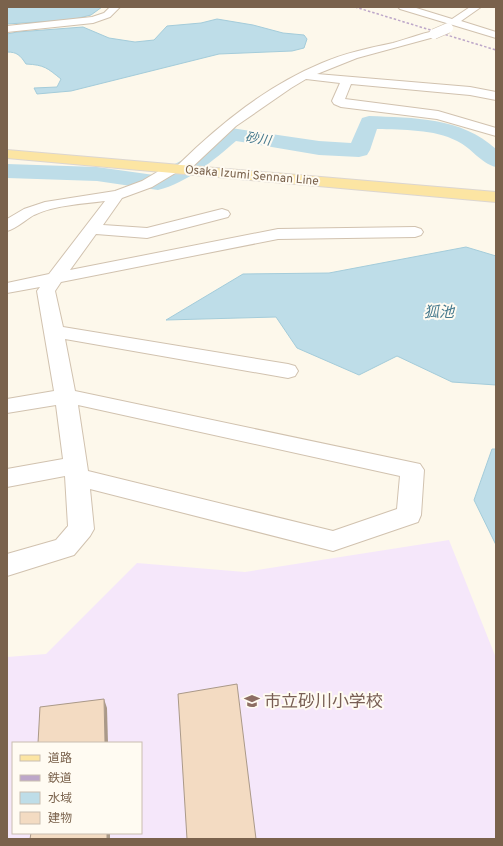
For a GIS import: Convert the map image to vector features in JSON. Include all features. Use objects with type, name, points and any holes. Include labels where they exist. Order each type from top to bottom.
[{"type":"main road","name":"Osaka Izumi Sennan Line","points":[[7,154],[496,197]]},
{"type":"street","points":[[7,29],[93,20],[107,15],[115,7]]},
{"type":"street","points":[[403,7],[453,24],[496,35]]},
{"type":"street","points":[[7,226],[29,212],[50,205],[84,198],[117,195],[147,184],[178,168],[225,129],[272,95],[304,76],[328,65],[411,42],[434,34],[453,24],[476,7]]},
{"type":"street","points":[[304,76],[474,92],[496,96]]},
{"type":"street","points":[[347,80],[338,101],[345,104],[438,115],[496,132]]},
{"type":"street","points":[[391,109],[397,97],[468,102],[474,92]]},
{"type":"street","points":[[7,565],[65,548],[81,529],[77,471],[67,396],[46,291],[54,278],[117,195]]},
{"type":"street","points":[[93,228],[147,233],[222,214]]},
{"type":"street","points":[[7,288],[278,234],[415,232]]},
{"type":"street","points":[[54,331],[288,371]]},
{"type":"street","points":[[7,406],[67,396],[412,470],[409,515],[333,541],[77,471],[7,478]]},
{"type":"shaded area","name":"市立砂川小学校","points":[[449,540],[496,658],[496,839],[7,839],[7,657],[46,654],[137,563],[245,572]]},
{"type":"water","points":[[7,7],[102,7],[91,15],[71,20],[7,24]]},
{"type":"water","points":[[217,19],[253,25],[283,33],[304,35],[307,39],[304,48],[292,51],[219,54],[71,91],[37,94],[34,88],[57,87],[61,79],[45,68],[38,65],[26,64],[18,55],[7,52],[7,34],[17,32],[83,27],[109,38],[135,42],[154,40],[167,26],[201,23]]},
{"type":"water","name":"狐池","points":[[466,247],[496,256],[496,385],[452,382],[397,356],[359,375],[297,348],[276,317],[166,320],[243,274],[329,273]]},
{"type":"water","points":[[492,449],[496,449],[496,545],[474,500]]},
{"type":"building","points":[[237,684],[256,839],[187,839],[178,694]]},
{"type":"building","points":[[104,699],[105,742],[38,742],[40,707]]},
{"type":"building","points":[[31,834],[107,834],[107,839],[30,839]]},
{"type":"waterway","name":"砂川","points":[[7,171],[97,174],[158,183],[200,160],[231,134],[319,148],[359,150],[369,122],[409,124],[452,131],[475,142],[496,160]]},
{"type":"railway","points":[[355,7],[496,50]]},
{"type":"place","name":"市立砂川小学校","points":[[252,701]]}]
